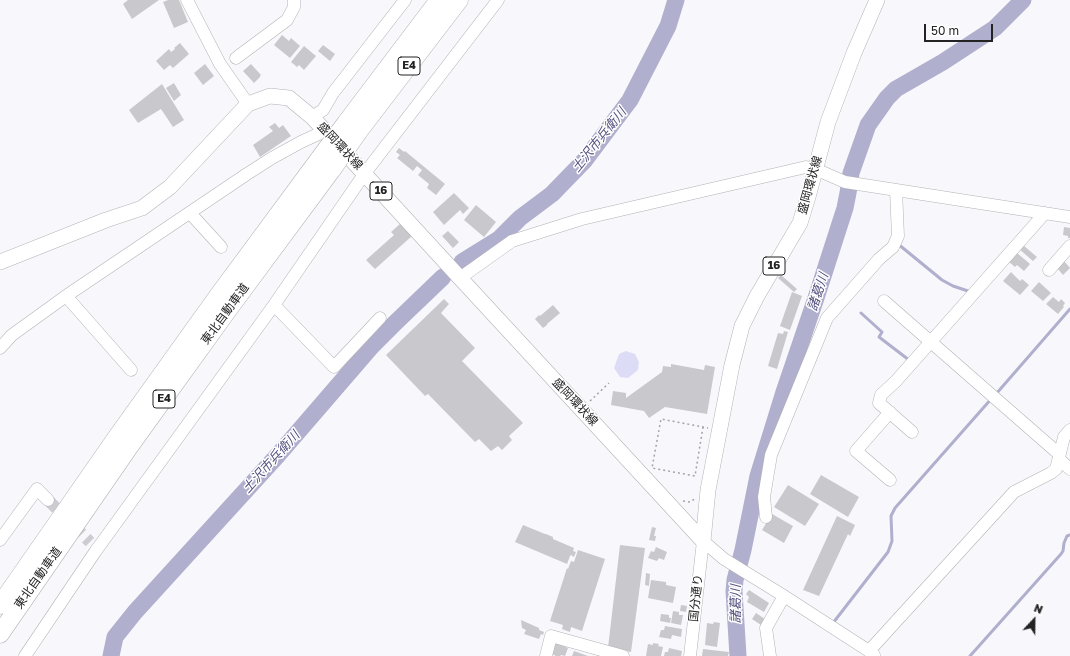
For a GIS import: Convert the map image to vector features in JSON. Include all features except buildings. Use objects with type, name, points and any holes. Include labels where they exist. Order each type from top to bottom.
[{"type":"highway","name":"東北自動車道","points":[[0,634],[129,447],[230,307],[439,0]]},
{"type":"highway","name":"東北自動車道","points":[[352,128],[459,0]]},
{"type":"highway","name":"東北自動車道","points":[[0,605],[117,437],[214,302],[327,163]]},
{"type":"main road","name":"盛岡環状線","points":[[703,540],[709,482],[729,378],[742,326],[757,296],[800,223],[828,122],[854,53],[877,0]]},
{"type":"main road","name":"盛岡環状線","points":[[0,262],[106,220],[142,208],[170,187],[248,104],[270,96],[289,98],[312,117],[365,173],[460,278],[703,540]]},
{"type":"street","points":[[187,0],[220,64],[248,104]]},
{"type":"street","points":[[236,58],[264,31],[287,20],[294,8],[294,0]]},
{"type":"street","points":[[312,117],[323,110],[332,93],[405,0]]},
{"type":"street","points":[[25,656],[93,547],[274,305],[365,173],[498,0]]},
{"type":"street","points":[[0,348],[12,335],[66,296],[272,158],[325,131]]},
{"type":"street","points":[[460,278],[512,241],[582,219],[806,167],[816,169],[846,182],[876,188],[1070,217]]},
{"type":"street","points":[[766,517],[764,497],[771,455],[827,318],[879,259],[893,247],[898,236],[896,190]]},
{"type":"street","points":[[190,213],[221,247]]},
{"type":"street","points":[[912,432],[879,402],[881,395],[896,382],[929,340],[1045,213]]},
{"type":"street","points":[[1049,270],[1070,246]]},
{"type":"street","points":[[66,296],[132,370]]},
{"type":"street","points":[[884,301],[993,397],[1059,457],[1070,469]]},
{"type":"street","points":[[274,305],[334,367],[380,318]]},
{"type":"street","points":[[890,412],[856,451],[890,480]]},
{"type":"street","points":[[703,540],[724,559],[750,574],[872,654],[1014,492],[1056,469],[1064,438],[1070,430]]},
{"type":"street","points":[[0,540],[37,489],[48,500]]},
{"type":"street","name":"国分通り","points":[[690,656],[703,540]]},
{"type":"street","points":[[770,656],[766,628],[784,596]]},
{"type":"street","points":[[546,656],[551,636],[623,656]]},
{"type":"path","points":[[586,405],[610,383]]},
{"type":"path","points":[[656,474],[652,468],[661,419],[711,428]]},
{"type":"path","points":[[652,468],[695,476],[703,427]]},
{"type":"path","points":[[679,499],[690,502],[696,498],[698,494]]},
{"type":"shaded area","points":[[626,351],[635,354],[639,362],[638,370],[628,378],[620,377],[614,368],[619,354]]},
{"type":"waterway","name":"土沢市兵衛川","points":[[462,262],[499,239],[520,218],[552,194],[585,160],[630,100],[668,26],[676,0]]},
{"type":"waterway","name":"諸葛川","points":[[738,656],[734,591],[735,580],[743,550],[758,476],[784,392],[845,208],[851,173],[868,125],[887,98],[896,89],[943,62],[995,28],[1023,0]]},
{"type":"waterway","points":[[898,244],[942,280],[953,286],[971,292]]},
{"type":"waterway","name":"土沢市兵衛川","points":[[111,656],[115,637],[135,612],[278,455],[372,346],[443,277]]},
{"type":"waterway","points":[[996,394],[1070,309]]},
{"type":"waterway","points":[[861,313],[882,332],[879,337],[909,360],[910,359]]},
{"type":"waterway","points":[[833,623],[888,552],[892,541],[891,516],[895,508],[992,398]]},
{"type":"waterway","points":[[970,656],[1061,554],[1067,536],[1070,535]]},
{"type":"tunnel","points":[[48,500],[90,542]]}]
